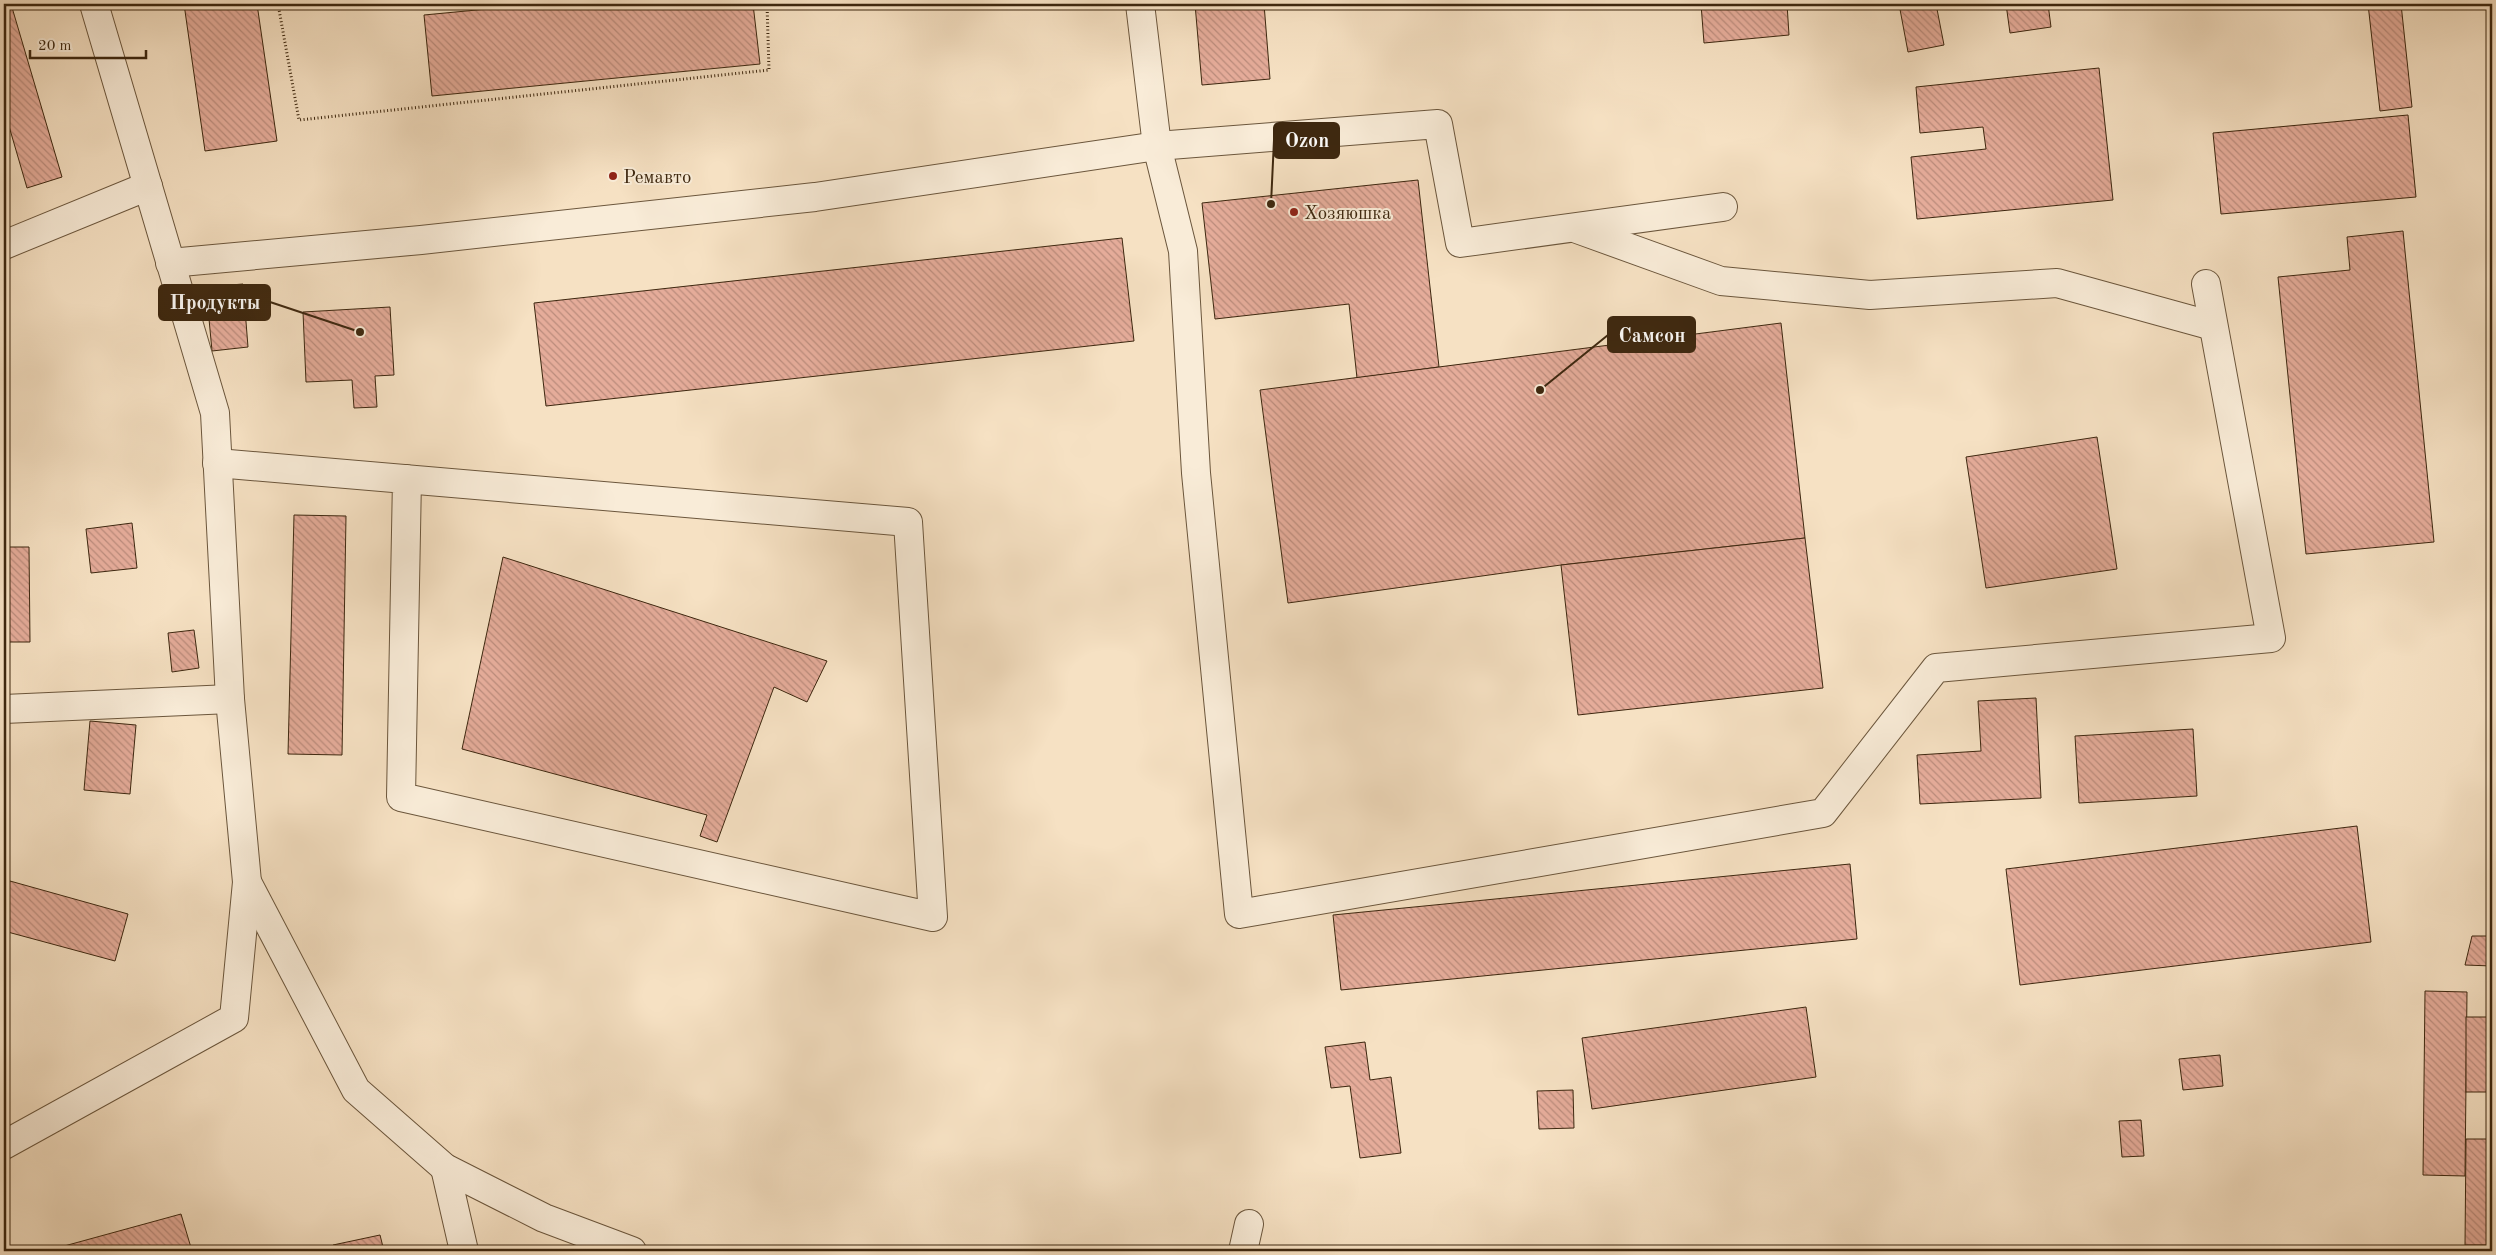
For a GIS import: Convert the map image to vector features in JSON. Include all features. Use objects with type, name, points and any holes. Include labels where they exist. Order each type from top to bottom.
[{"type":"street","points":[[4,1145],[234,1018],[248,882],[230,698],[214,413],[94,4]]},
{"type":"street","points":[[1140,4],[1157,146],[1183,251],[1196,473],[1238,914],[1823,813],[1936,668],[2271,638],[2206,284]]},
{"type":"street","points":[[170,263],[421,240],[816,197],[1157,146],[1438,124],[1460,243],[1723,208]]},
{"type":"street","points":[[4,245],[148,186]]},
{"type":"street","points":[[1574,228],[1721,281],[1870,295],[2057,282],[2213,326]]},
{"type":"street","points":[[217,464],[407,479],[908,522],[932,917],[401,797],[407,479]]},
{"type":"street","points":[[4,709],[230,698]]},
{"type":"street","points":[[248,882],[356,1090],[445,1168],[544,1218],[632,1251]]},
{"type":"street","points":[[445,1168],[464,1251]]},
{"type":"street","points":[[1243,1251],[1249,1224]]},
{"type":"path","points":[[278,4],[299,120],[769,70],[767,4]]},
{"type":"building","points":[[4,4],[11,4],[62,177],[27,188],[4,109]]},
{"type":"building","points":[[184,4],[257,4],[277,141],[205,151]]},
{"type":"building","points":[[540,4],[753,4],[760,64],[432,96],[424,15]]},
{"type":"building","points":[[1195,4],[1264,4],[1270,79],[1202,85]]},
{"type":"building","points":[[1701,4],[1787,4],[1789,35],[1704,43]]},
{"type":"building","points":[[1899,4],[1936,4],[1944,45],[1908,52]]},
{"type":"building","points":[[2006,4],[2048,4],[2051,27],[2010,33]]},
{"type":"building","points":[[2368,4],[2401,4],[2412,107],[2380,111]]},
{"type":"building","points":[[2099,68],[2113,200],[1917,219],[1911,157],[1986,149],[1983,127],[1920,133],[1916,87]]},
{"type":"building","points":[[2408,115],[2416,197],[2221,214],[2213,133]]},
{"type":"building","points":[[1418,180],[1439,367],[1357,378],[1349,304],[1215,319],[1202,203]]},
{"type":"building","points":[[2403,231],[2434,542],[2306,554],[2278,277],[2350,270],[2347,237]]},
{"type":"building","points":[[1122,238],[1134,341],[546,406],[534,303]]},
{"type":"building","points":[[243,284],[248,347],[212,351],[206,287]]},
{"type":"building","points":[[390,307],[394,375],[375,376],[377,407],[354,408],[352,380],[306,382],[303,312]]},
{"type":"building","points":[[1781,323],[1805,538],[1561,565],[1288,603],[1260,390]]},
{"type":"building","points":[[2097,437],[2117,569],[1986,588],[1966,457]]},
{"type":"building","points":[[294,515],[346,516],[342,755],[288,754]]},
{"type":"building","points":[[132,523],[137,568],[91,573],[86,529]]},
{"type":"building","points":[[1805,538],[1823,688],[1578,715],[1561,565]]},
{"type":"building","points":[[4,547],[29,547],[30,642],[4,642]]},
{"type":"building","points":[[503,557],[827,661],[807,702],[774,687],[717,842],[700,836],[707,815],[462,749]]},
{"type":"building","points":[[194,630],[199,668],[172,672],[168,633]]},
{"type":"building","points":[[2036,698],[2041,798],[1920,804],[1917,755],[1981,751],[1978,701]]},
{"type":"building","points":[[90,721],[136,725],[130,794],[84,790]]},
{"type":"building","points":[[2193,729],[2197,796],[2079,803],[2075,736]]},
{"type":"building","points":[[2357,826],[2371,942],[2020,985],[2006,869]]},
{"type":"building","points":[[1850,864],[1857,939],[1341,990],[1333,915]]},
{"type":"building","points":[[10,881],[128,914],[115,961],[4,931],[4,903]]},
{"type":"building","points":[[2472,936],[2492,936],[2492,966],[2465,965]]},
{"type":"building","points":[[2425,991],[2467,992],[2465,1176],[2423,1175]]},
{"type":"building","points":[[1806,1007],[1816,1077],[1592,1109],[1582,1038]]},
{"type":"building","points":[[2466,1017],[2492,1017],[2492,1092],[2466,1092]]},
{"type":"building","points":[[1365,1042],[1370,1080],[1391,1077],[1401,1153],[1360,1158],[1350,1086],[1331,1088],[1325,1047]]},
{"type":"building","points":[[2220,1055],[2223,1086],[2183,1090],[2179,1059]]},
{"type":"building","points":[[1573,1090],[1574,1128],[1539,1129],[1537,1091]]},
{"type":"building","points":[[2141,1120],[2144,1156],[2122,1157],[2119,1121]]},
{"type":"building","points":[[2466,1139],[2492,1139],[2492,1245],[2465,1245]]},
{"type":"building","points":[[181,1214],[192,1251],[46,1251]]},
{"type":"building","points":[[380,1235],[384,1251],[334,1251],[333,1245]]},
{"type":"place","name":"Ремавто","points":[[613,176]]},
{"type":"place","name":"Ozon","points":[[1271,204]]},
{"type":"place","name":"Хозяюшка","points":[[1294,212]]},
{"type":"place","name":"Продукты","points":[[360,332]]},
{"type":"place","name":"Самсон","points":[[1540,390]]}]
